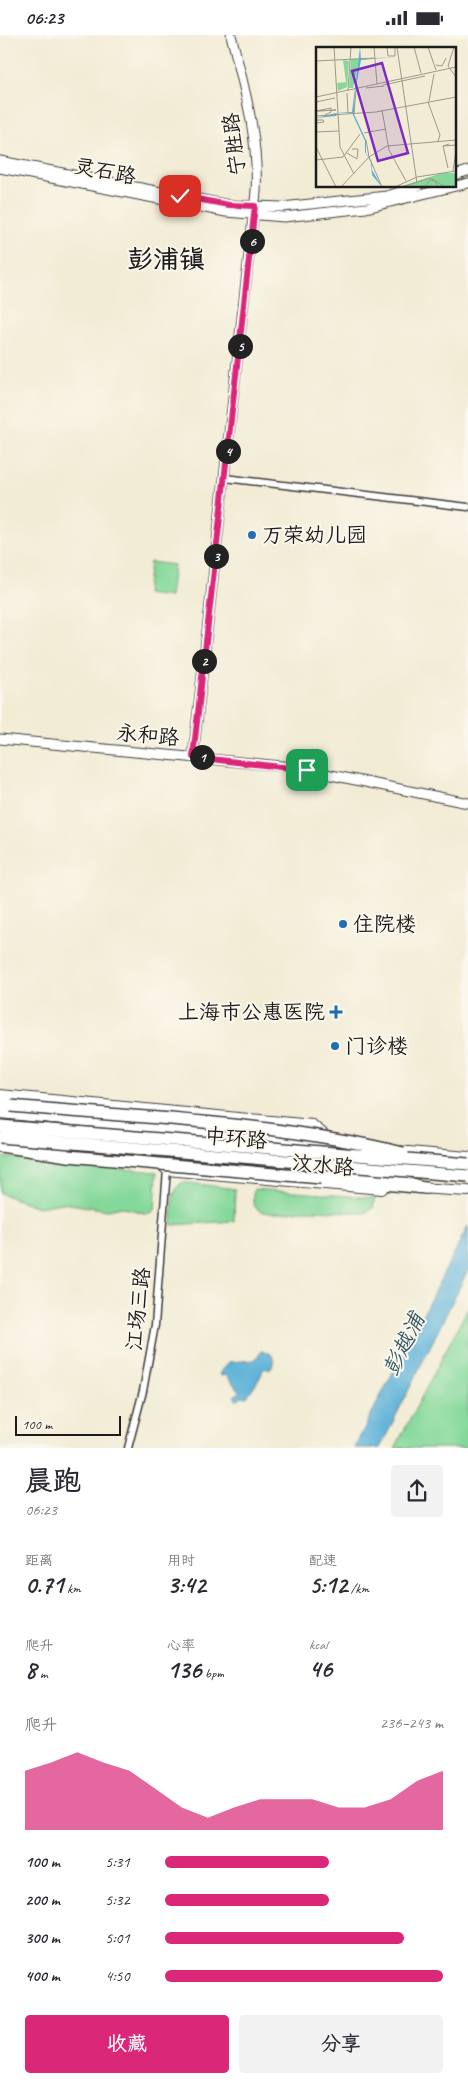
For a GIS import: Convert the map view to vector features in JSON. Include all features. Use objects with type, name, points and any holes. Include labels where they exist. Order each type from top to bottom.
[{"type":"highway","points":[[6,1105],[282,1130],[359,1142],[439,1161]]},
{"type":"highway","name":"中环路","points":[[0,1124],[468,1165]]},
{"type":"highway","name":"中环路","points":[[0,1136],[468,1176]]},
{"type":"highway","points":[[0,1146],[68,1156],[320,1175],[426,1188]]},
{"type":"main road","points":[[0,1095],[312,1125],[337,1145]]},
{"type":"main road","points":[[43,1099],[66,1120]]},
{"type":"main road","name":"汶水路","points":[[0,1113],[468,1157]]},
{"type":"main road","points":[[0,1124],[216,1146],[468,1165]]},
{"type":"main road","points":[[0,1136],[468,1172]]},
{"type":"main road","points":[[0,1141],[320,1175],[345,1162]]},
{"type":"main road","points":[[410,1162],[429,1154]]},
{"type":"main road","points":[[155,1158],[167,1170]]},
{"type":"main road","name":"汶水路","points":[[167,1170],[393,1190],[426,1188],[468,1191]]},
{"type":"street","name":"宁胜路","points":[[193,757],[255,211],[256,152],[252,123],[231,35]]},
{"type":"street","name":"灵石路","points":[[0,161],[284,217],[366,208],[452,187]]},
{"type":"street","name":"灵石路","points":[[0,168],[226,212],[255,211],[387,196],[415,187]]},
{"type":"street","points":[[225,478],[468,507]]},
{"type":"street","name":"永和路","points":[[0,739],[292,767],[468,803]]},
{"type":"street","name":"江场三路","points":[[128,1448],[143,1391],[156,1325],[167,1170]]},
{"type":"green space","points":[[150,562],[174,565],[170,597],[146,594]]},
{"type":"green space","points":[[0,1157],[157,1172],[155,1210],[147,1214],[122,1207],[108,1210],[63,1203],[38,1207],[0,1193]]},
{"type":"green space","points":[[183,1182],[235,1189],[234,1221],[172,1225],[174,1196],[176,1190]]},
{"type":"green space","points":[[254,1189],[375,1198],[373,1208],[365,1213],[304,1210],[268,1213],[254,1206]]},
{"type":"green space","points":[[468,1308],[468,1448],[395,1448]]},
{"type":"water","points":[[468,1226],[468,1270],[380,1448],[354,1448]]},
{"type":"water","points":[[261,1351],[271,1354],[273,1364],[271,1368],[263,1369],[261,1376],[247,1397],[242,1396],[237,1401],[234,1396],[240,1392],[226,1375],[221,1376],[220,1372],[229,1362],[255,1360]]},
{"type":"place","name":"万荣幼儿园","points":[[252,535]]},
{"type":"place","name":"住院楼","points":[[343,924]]},
{"type":"place","name":"上海市公惠医院","points":[[336,1012]]},
{"type":"place","name":"门诊楼","points":[[335,1046]]},
{"type":"district","name":"彭浦镇","points":[[166,259]]},
{"type":"route","points":[[180,196],[229,205],[255,206],[193,757],[277,765],[307,770]]},
{"type":"water label","name":"彭越浦","points":[[403,1344]]}]
